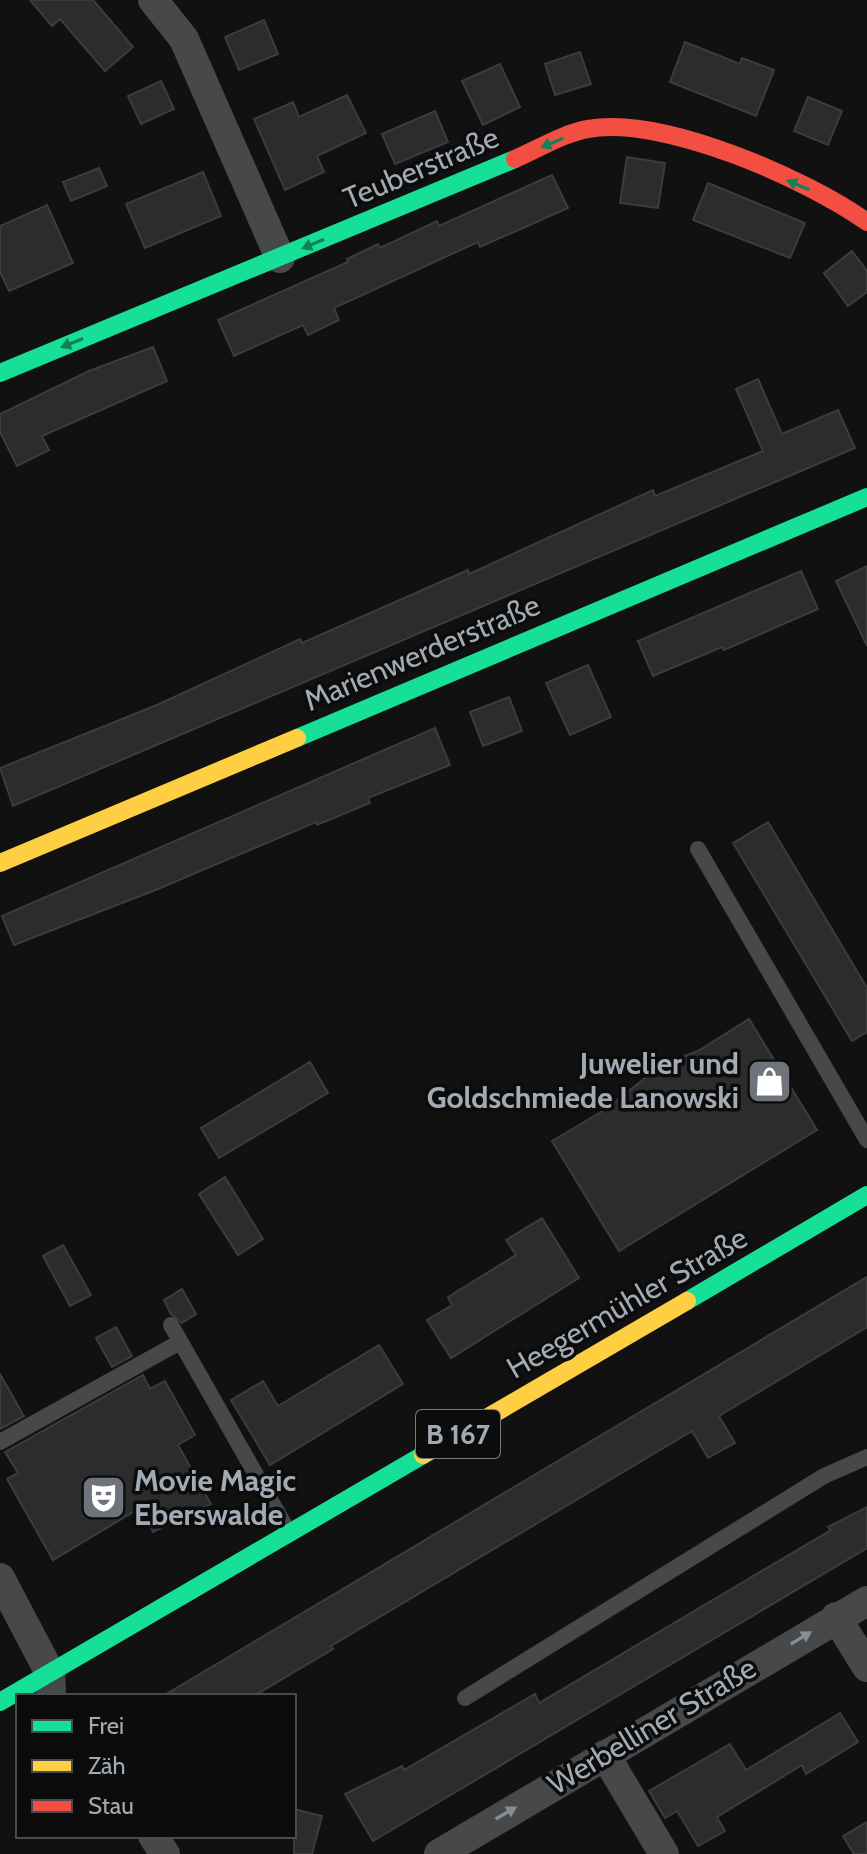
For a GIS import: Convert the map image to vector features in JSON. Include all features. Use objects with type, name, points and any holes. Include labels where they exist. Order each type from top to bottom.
[{"type":"street","points":[[153,0],[184,39],[280,258]]},
{"type":"street","name":"Teuberstraße","points":[[0,373],[586,129],[632,126],[682,137],[817,194],[867,222]]},
{"type":"street","name":"Marienwerderstraße","points":[[0,863],[867,497]]},
{"type":"street","name":"Heegermühler Straße","points":[[23,1694],[51,1684],[289,1532],[867,1195]]},
{"type":"street","points":[[0,1578],[51,1684]]},
{"type":"street","name":"Werbelliner Straße","points":[[439,1854],[867,1601]]},
{"type":"street","points":[[836,1617],[867,1667]]},
{"type":"street","points":[[605,1755],[664,1854]]},
{"type":"lane","points":[[698,849],[867,1140]]},
{"type":"lane","points":[[171,1325],[289,1532]]},
{"type":"lane","points":[[0,1442],[180,1342]]},
{"type":"lane","points":[[465,1698],[824,1476],[867,1457]]},
{"type":"building","points":[[30,0],[93,0],[133,47],[105,71],[60,19],[52,26]]},
{"type":"building","points":[[264,20],[278,54],[239,70],[225,37]]},
{"type":"building","points":[[685,42],[740,64],[742,58],[774,70],[756,116],[670,82]]},
{"type":"building","points":[[580,52],[591,84],[555,95],[545,64]]},
{"type":"building","points":[[500,64],[520,107],[483,125],[462,81]]},
{"type":"building","points":[[161,81],[174,109],[141,124],[128,96]]},
{"type":"building","points":[[347,95],[366,133],[317,156],[324,172],[285,190],[254,119],[293,102],[299,117]]},
{"type":"building","points":[[808,97],[842,111],[828,145],[794,131]]},
{"type":"building","points":[[435,111],[448,142],[395,164],[382,134]]},
{"type":"building","points":[[627,157],[665,163],[658,208],[620,203]]},
{"type":"building","points":[[99,168],[107,186],[71,201],[63,182]]},
{"type":"building","points":[[203,172],[221,216],[145,248],[126,204]]},
{"type":"building","points":[[552,175],[568,208],[480,247],[478,242],[334,308],[339,320],[308,335],[303,325],[234,356],[218,320],[348,262],[347,259],[378,244],[380,248],[437,221],[439,226]]},
{"type":"building","points":[[708,183],[805,223],[790,258],[693,220]]},
{"type":"building","points":[[47,205],[73,263],[9,291],[0,272],[0,226]]},
{"type":"building","points":[[852,251],[867,271],[867,292],[848,306],[824,273]]},
{"type":"building","points":[[153,347],[167,381],[42,436],[49,450],[17,466],[0,432],[0,414],[89,371]]},
{"type":"building","points":[[758,379],[782,434],[838,410],[855,448],[13,806],[0,768],[157,705],[300,639],[302,643],[468,570],[469,574],[653,490],[655,496],[763,451],[736,389]]},
{"type":"building","points":[[867,566],[867,646],[836,581]]},
{"type":"building","points":[[801,571],[818,609],[724,650],[722,647],[653,676],[638,641]]},
{"type":"building","points":[[588,665],[611,717],[570,735],[546,683]]},
{"type":"building","points":[[509,697],[522,731],[483,746],[470,712]]},
{"type":"building","points":[[435,728],[450,765],[368,798],[370,803],[317,825],[316,822],[158,889],[14,945],[2,916]]},
{"type":"building","points":[[768,822],[867,988],[867,1032],[852,1041],[733,843]]},
{"type":"building","points":[[749,1019],[817,1130],[619,1251],[552,1141],[606,1109],[663,1064],[698,1051]]},
{"type":"building","points":[[310,1062],[328,1093],[219,1158],[201,1128]]},
{"type":"building","points":[[225,1177],[263,1239],[238,1255],[199,1194]]},
{"type":"building","points":[[542,1218],[579,1278],[451,1358],[427,1320],[452,1305],[448,1297],[516,1255],[506,1240]]},
{"type":"building","points":[[63,1245],[91,1295],[70,1306],[43,1256]]},
{"type":"building","points":[[867,1277],[867,1327],[719,1416],[735,1443],[708,1458],[692,1431],[331,1646],[333,1649],[257,1694],[166,1694]]},
{"type":"building","points":[[182,1289],[196,1314],[182,1323],[171,1314],[164,1300]]},
{"type":"building","points":[[116,1327],[132,1356],[112,1367],[96,1338]]},
{"type":"building","points":[[379,1345],[403,1384],[270,1465],[231,1400],[263,1381],[278,1406]]},
{"type":"building","points":[[0,1374],[24,1416],[0,1429]]},
{"type":"building","points":[[143,1375],[150,1389],[165,1381],[195,1435],[178,1445],[211,1504],[153,1532],[140,1508],[53,1560],[7,1479],[18,1473],[5,1452]]},
{"type":"building","points":[[867,1507],[867,1548],[373,1841],[345,1794],[402,1766],[404,1770],[535,1694],[539,1703],[831,1530],[828,1527]]},
{"type":"building","points":[[840,1713],[858,1742],[806,1774],[802,1765],[717,1817],[725,1831],[698,1846],[677,1811],[665,1818],[649,1791],[730,1744],[746,1770]]},
{"type":"building","points":[[296,1810],[322,1816],[312,1854],[294,1854]]},
{"type":"building","points":[[867,1822],[867,1854],[854,1854],[843,1836]]},
{"type":"traffic: fast","points":[[0,373],[515,159]]},
{"type":"traffic: fast","points":[[297,738],[867,497]]},
{"type":"traffic: fast","points":[[687,1301],[867,1195]]},
{"type":"traffic: fast","points":[[0,1702],[423,1455]]},
{"type":"traffic: slow","points":[[0,863],[297,738]]},
{"type":"traffic: slow","points":[[423,1455],[687,1301]]},
{"type":"traffic: jam","points":[[515,159],[588,129],[619,127],[654,132],[693,141],[772,170],[841,205],[867,222]]},
{"type":"place","name":"Juwelier und Goldschmiede Lanowski","points":[[770,1081]]},
{"type":"place","name":"Movie Magic Eberswalde","points":[[103,1498]]}]
